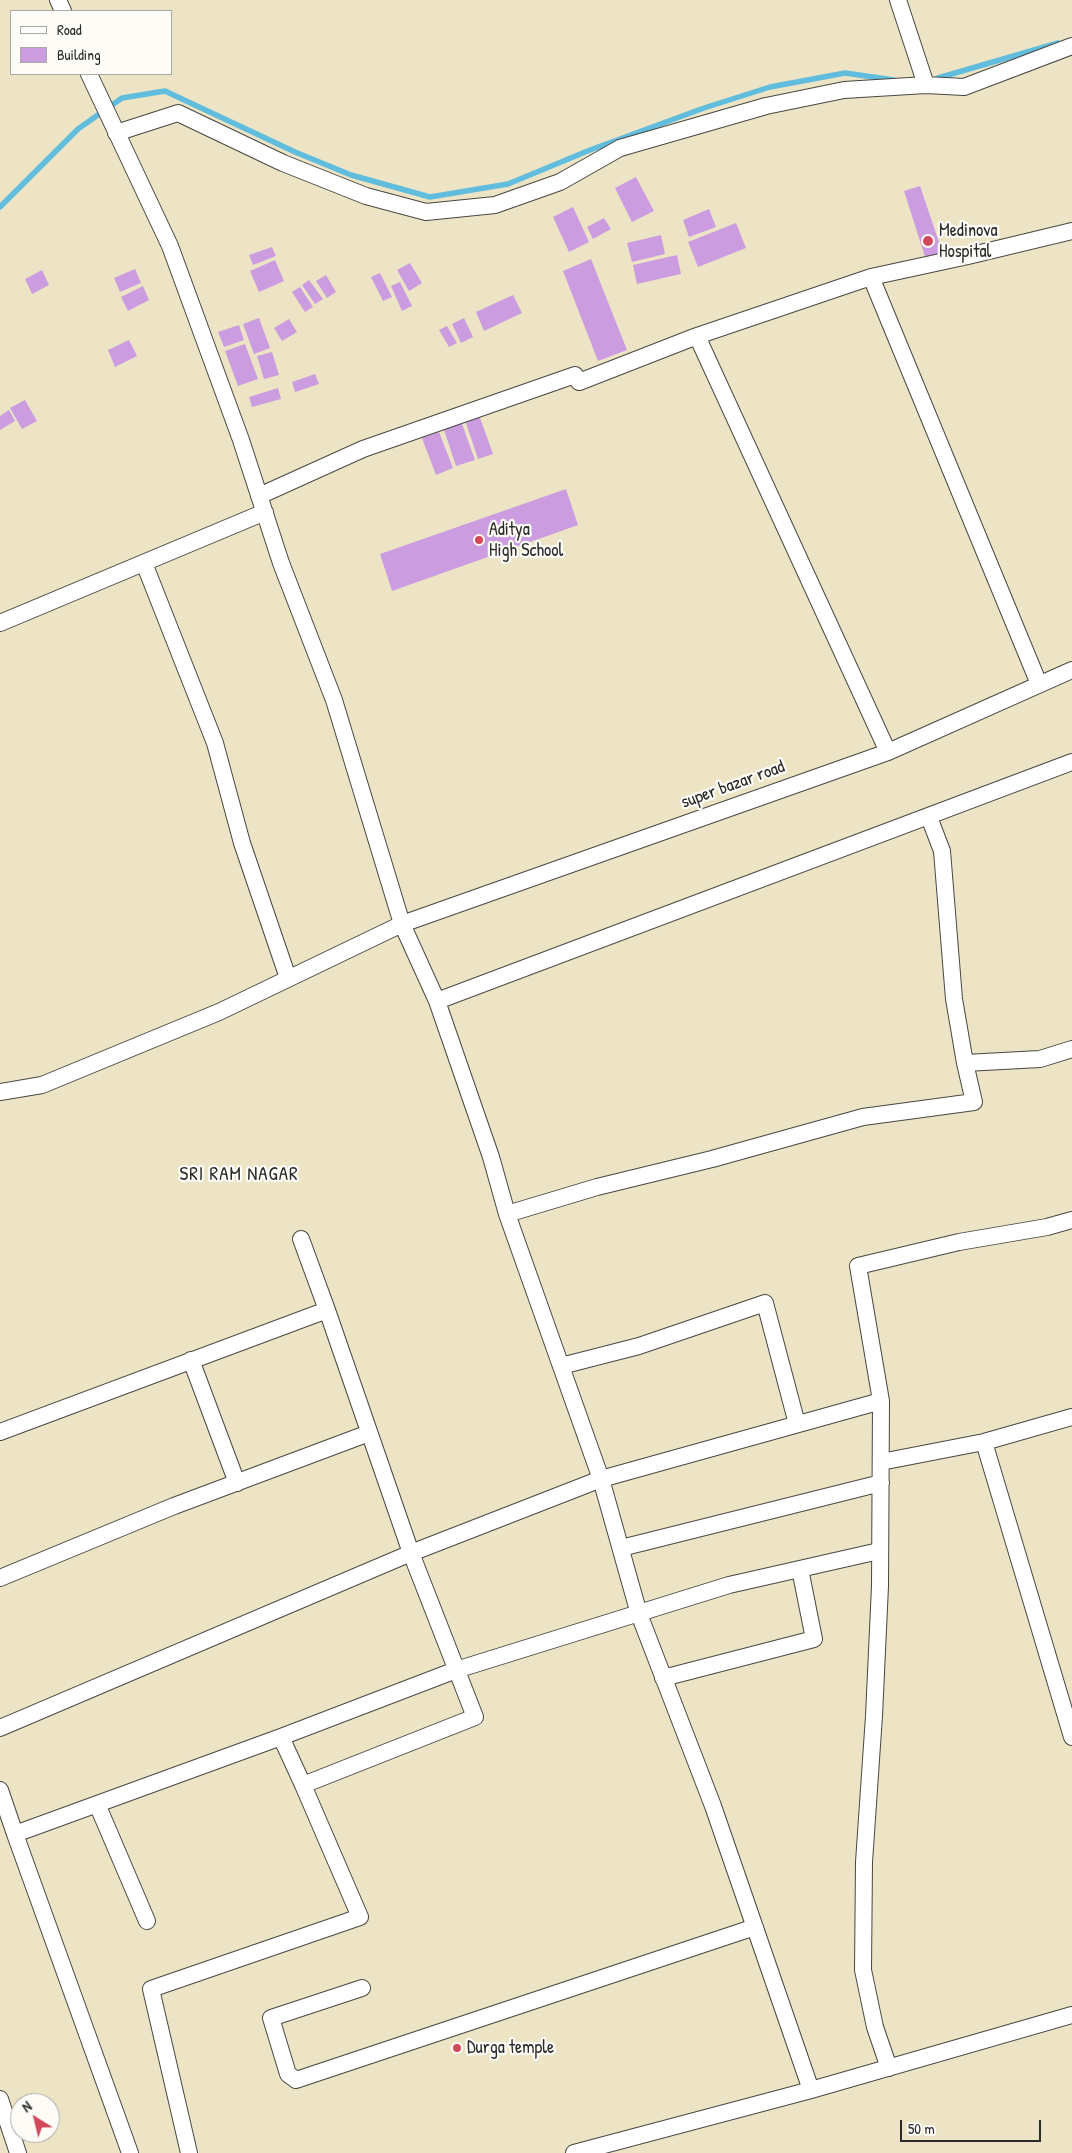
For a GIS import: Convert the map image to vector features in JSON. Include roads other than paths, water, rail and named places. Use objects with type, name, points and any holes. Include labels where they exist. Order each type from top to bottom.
[{"type":"street","points":[[898,0],[926,86]]},
{"type":"street","points":[[112,126],[178,113],[283,163],[366,196],[426,212],[495,205],[560,182],[620,148],[766,106],[844,90],[964,86],[1072,46]]},
{"type":"street","points":[[89,75],[170,246],[241,440],[281,563],[334,700],[402,924],[436,1002],[491,1157],[507,1214],[601,1479],[639,1614],[713,1806],[811,2090]]},
{"type":"street","points":[[259,496],[363,449],[575,375],[579,382],[697,336],[872,277],[1072,231]]},
{"type":"street","points":[[872,277],[1039,684]]},
{"type":"street","points":[[697,336],[888,752]]},
{"type":"street","points":[[0,623],[265,512]]},
{"type":"street","points":[[144,563],[215,743],[242,843],[288,978]]},
{"type":"street","name":"super bazar road","points":[[0,1092],[42,1085],[219,1012],[402,924],[888,752],[1072,670]]},
{"type":"street","points":[[436,1002],[1072,762]]},
{"type":"street","points":[[507,1214],[597,1187],[712,1159],[863,1117],[974,1102],[964,1063],[954,999],[942,851],[929,817]]},
{"type":"street","points":[[964,1063],[1040,1059],[1072,1049]]},
{"type":"street","points":[[889,2068],[875,2027],[863,1970],[864,1862],[875,1707],[880,1586],[881,1401],[858,1266],[959,1242],[1047,1227],[1072,1220]]},
{"type":"street","points":[[301,1239],[328,1310],[410,1553],[475,1717],[303,1784]]},
{"type":"street","points":[[561,1366],[639,1346],[765,1304],[797,1424]]},
{"type":"street","points":[[0,1432],[328,1310]]},
{"type":"street","points":[[191,1360],[237,1483]]},
{"type":"street","points":[[0,1728],[410,1553],[601,1479],[881,1401]]},
{"type":"street","points":[[881,1462],[984,1442],[1072,1417]]},
{"type":"street","points":[[0,1578],[174,1506],[369,1433]]},
{"type":"street","points":[[984,1442],[1072,1738]]},
{"type":"street","points":[[621,1548],[881,1483]]},
{"type":"street","points":[[16,1834],[281,1737],[456,1670],[729,1585],[879,1551]]},
{"type":"street","points":[[664,1678],[814,1640],[800,1569]]},
{"type":"street","points":[[188,2153],[150,1989],[360,1917],[281,1737]]},
{"type":"street","points":[[0,1790],[130,2153]]},
{"type":"street","points":[[97,1804],[147,1921]]},
{"type":"street","points":[[362,1988],[271,2018],[288,2074],[296,2080],[755,1928]]},
{"type":"street","points":[[574,2153],[811,2090],[1072,2015]]},
{"type":"street","points":[[0,2099],[18,2153]]},
{"type":"waterway","points":[[938,78],[1058,43]]},
{"type":"waterway","points":[[0,207],[78,129],[122,98],[165,91],[295,152],[351,175],[430,197],[508,184],[590,150],[704,108],[770,87],[845,73],[894,80]]},
{"type":"place","name":"Medinova Hospital","points":[[928,241]]},
{"type":"place","name":"Aditya High School","points":[[479,540]]},
{"type":"place","name":"Durga temple","points":[[457,2048]]},
{"type":"district","name":"SRI RAM NAGAR","points":[[239,1175]]}]
